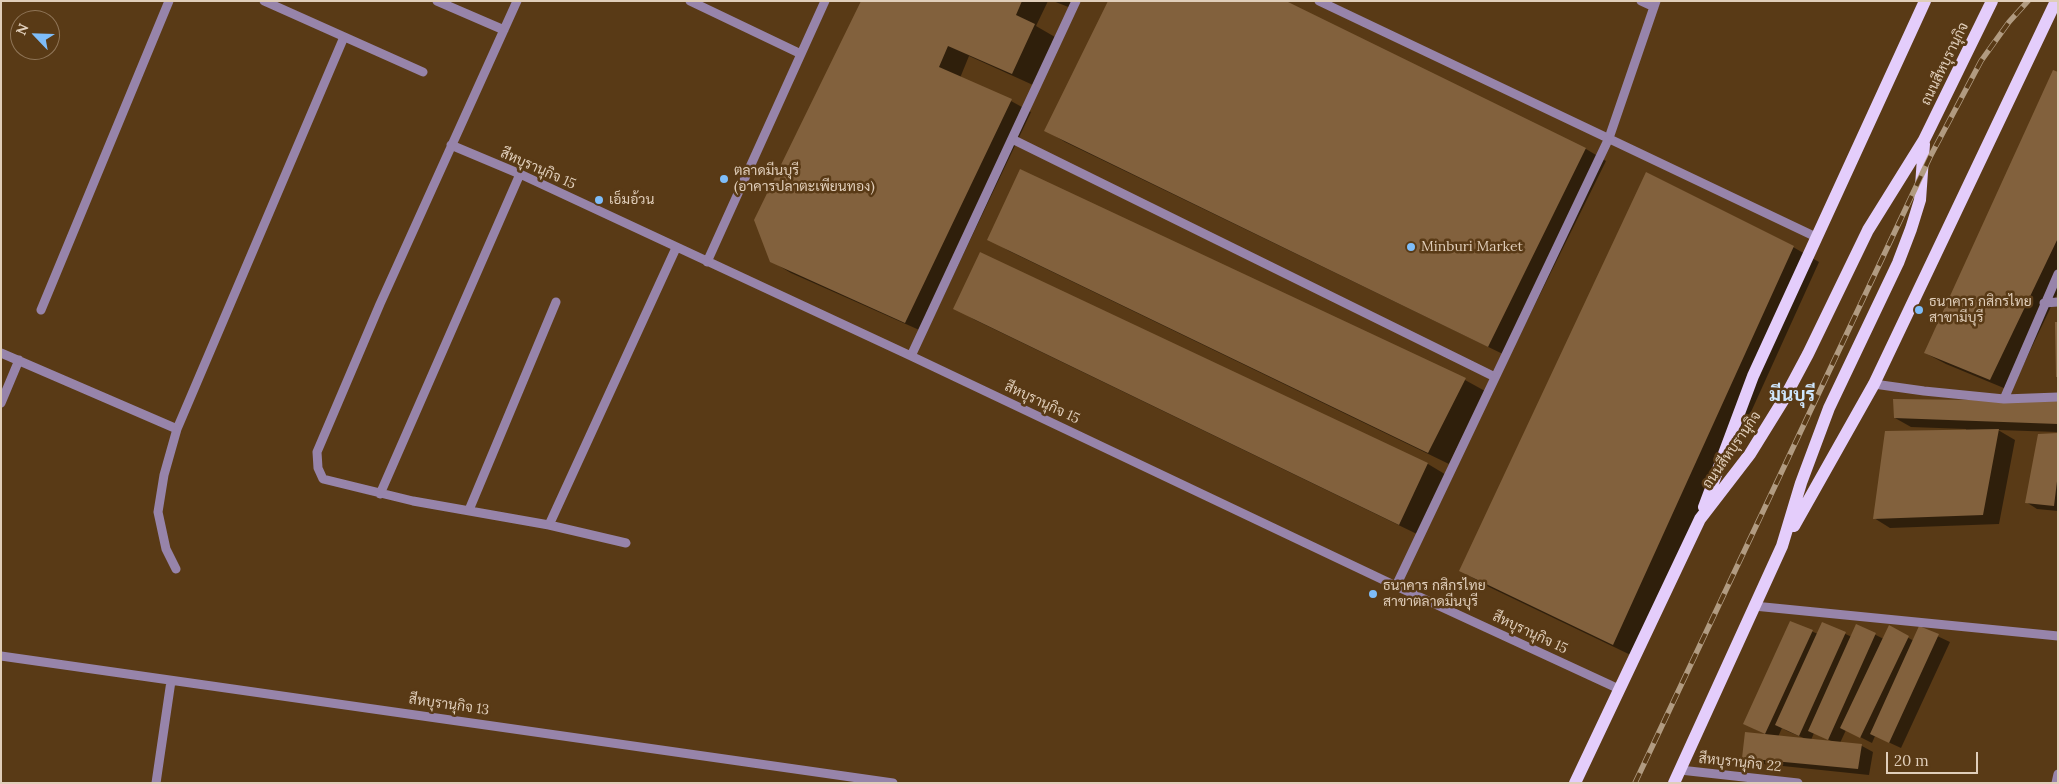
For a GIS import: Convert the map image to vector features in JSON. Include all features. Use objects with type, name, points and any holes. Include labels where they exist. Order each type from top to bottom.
[{"type":"main road","points":[[1700,519],[1753,376],[1925,1]]},
{"type":"main road","name":"ถนนสีหบุรานุกิจ","points":[[1575,783],[1700,519],[1750,454],[1784,399],[1868,230],[1924,140],[1992,1]]},
{"type":"main road","points":[[1782,546],[1874,384],[2056,1]]},
{"type":"main road","name":"ถนนสีหบุรานุกิจ","points":[[1674,783],[1782,546],[1804,476],[1829,408],[1898,263],[1920,200],[1924,140]]},
{"type":"street","points":[[41,310],[169,1]]},
{"type":"street","points":[[264,1],[423,72]]},
{"type":"street","points":[[438,1],[504,30]]},
{"type":"street","points":[[517,1],[380,304],[317,452],[318,468],[323,478],[380,494],[549,525],[626,543]]},
{"type":"street","points":[[690,1],[801,54]]},
{"type":"street","points":[[707,262],[825,1]]},
{"type":"street","points":[[911,356],[1076,1]]},
{"type":"street","points":[[1319,1],[1816,237]]},
{"type":"street","points":[[1396,586],[1609,138],[1655,4],[1642,1]]},
{"type":"street","points":[[176,569],[166,549],[158,512],[164,475],[177,429],[344,37]]},
{"type":"street","points":[[1012,139],[1495,377]]},
{"type":"street","name":"สีหบุรานุกิจ 15","points":[[451,145],[520,174],[911,356],[1396,586],[1619,689]]},
{"type":"street","points":[[380,494],[520,174]]},
{"type":"street","points":[[549,525],[676,248]]},
{"type":"street","points":[[2004,398],[2058,274]]},
{"type":"street","points":[[469,510],[556,302]]},
{"type":"street","points":[[2044,303],[2058,302]]},
{"type":"street","points":[[1,353],[177,429]]},
{"type":"street","points":[[1,403],[19,360]]},
{"type":"street","points":[[1874,384],[1924,391],[2004,398],[2058,398]]},
{"type":"street","points":[[1754,606],[2058,636]]},
{"type":"street","name":"สีหบุรานุกิจ 13","points":[[1,656],[893,783]]},
{"type":"street","points":[[156,783],[172,681]]},
{"type":"street","name":"สีหบุรานุกิจ 22","points":[[1680,770],[1798,783]]},
{"type":"street","points":[[2056,783],[2058,774]]},
{"type":"building","points":[[861,1],[1022,1],[1016,15],[1035,24],[1012,74],[948,46],[939,67],[1012,99],[905,323],[770,262],[754,220]]},
{"type":"building","name":"Minburi Market","points":[[1108,1],[1286,1],[1586,148],[1488,347],[1044,131]]},
{"type":"building","points":[[2053,70],[2058,72],[2058,238],[1990,380],[1924,353]]},
{"type":"building","points":[[1020,169],[1466,378],[1428,453],[987,240]]},
{"type":"building","points":[[1646,172],[1794,246],[1613,645],[1459,571]]},
{"type":"building","points":[[980,252],[1428,463],[1399,525],[953,309]]},
{"type":"building","points":[[2055,322],[2058,322],[2058,377],[2056,377]]},
{"type":"building","points":[[1893,399],[2058,401],[2058,424],[1894,418]]},
{"type":"building","points":[[1999,429],[1983,515],[1873,519],[1885,431]]},
{"type":"building","points":[[2058,433],[2058,473],[2054,506],[2025,503],[2038,434]]},
{"type":"building","points":[[1790,621],[1813,630],[1765,734],[1743,724]]},
{"type":"building","points":[[1822,622],[1846,632],[1799,736],[1775,725]]},
{"type":"building","points":[[1856,624],[1876,633],[1828,740],[1808,731]]},
{"type":"building","points":[[1889,625],[1909,636],[1860,738],[1840,728]]},
{"type":"building","points":[[1919,626],[1939,634],[1889,743],[1870,734]]},
{"type":"building","points":[[1745,732],[1862,744],[1858,769],[1742,758]]},
{"type":"railway","points":[[1635,783],[1930,157],[1981,61],[2009,22],[2028,1]]},
{"type":"place","name":"ตลาดมีนบุรี (อาคารปลาตะเพียนทอง)","points":[[724,179]]},
{"type":"place","name":"เอ็มอ้วน","points":[[599,200]]},
{"type":"place","name":"Minburi Market","points":[[1411,247]]},
{"type":"place","name":"ธนาคาร กสิกรไทย สาขามีบุรี","points":[[1919,310]]},
{"type":"place","name":"ธนาคาร กสิกรไทย สาขาตลาดมีนบุรี","points":[[1373,594]]},
{"type":"district","name":"มีนบุรี","points":[[1792,396]]}]
